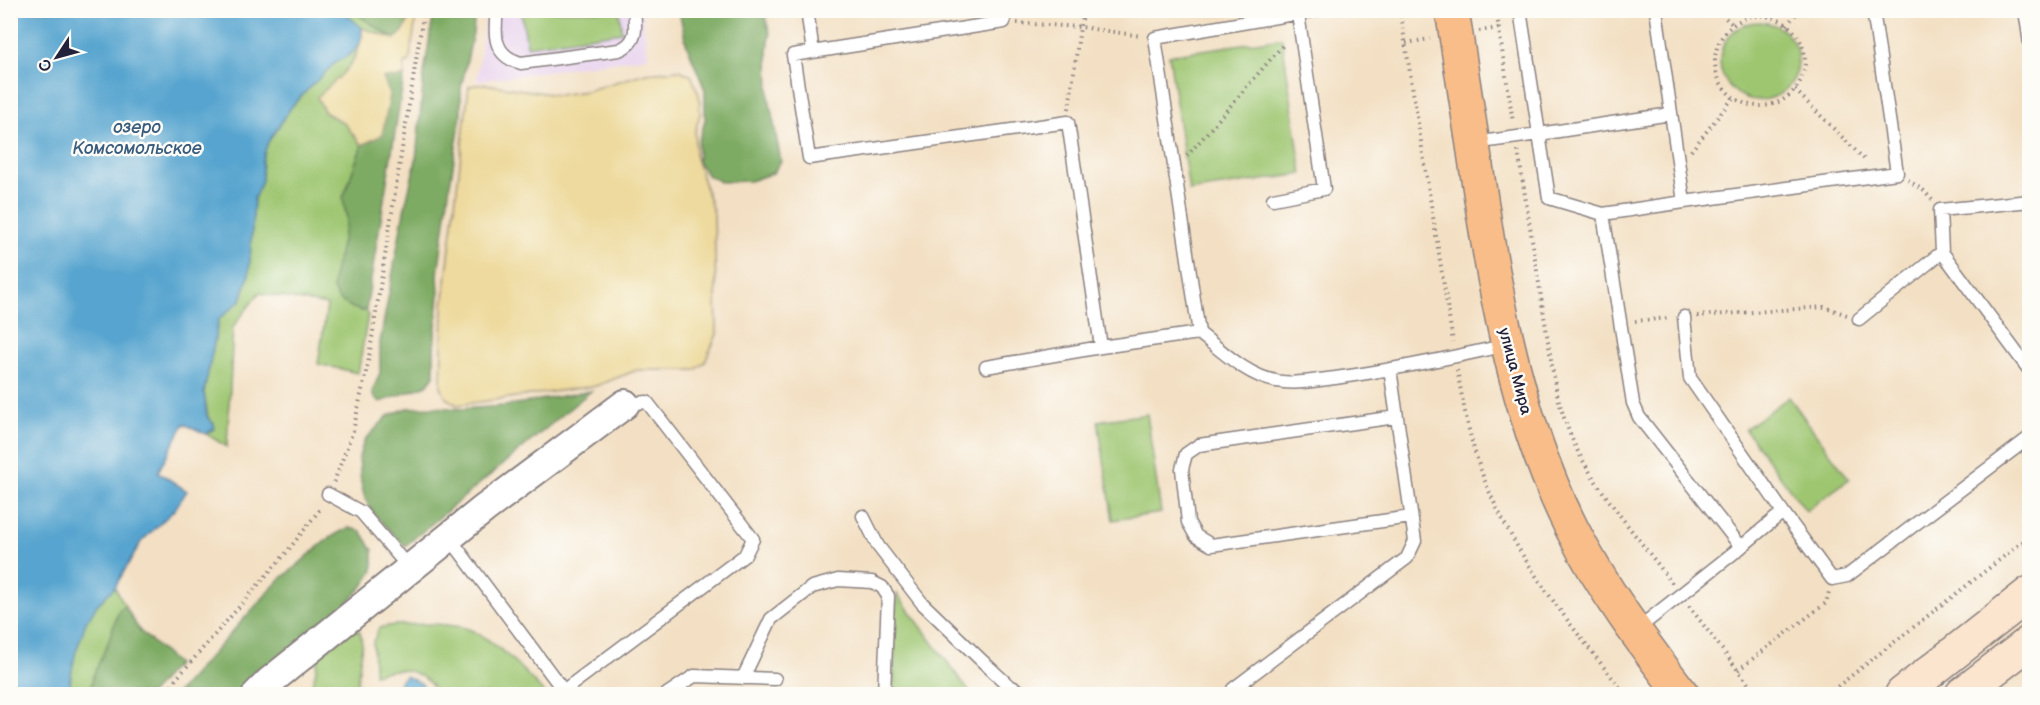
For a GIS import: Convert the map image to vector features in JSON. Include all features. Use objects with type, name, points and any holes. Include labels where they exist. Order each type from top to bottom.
[{"type":"main road","name":"улица Мира","points":[[1452,10],[1486,234],[1508,345],[1530,423],[1549,478],[1572,529],[1606,589],[1682,694]]},
{"type":"main road","points":[[1902,694],[2030,593]]},
{"type":"main road","points":[[1962,694],[2026,651]]},
{"type":"street","points":[[257,694],[449,537],[625,404]]},
{"type":"lane","points":[[497,10],[494,30],[499,48],[511,60],[521,63],[619,50],[626,47],[632,42],[634,34],[634,10]]},
{"type":"lane","points":[[807,10],[813,52]]},
{"type":"lane","points":[[1317,10],[1155,38],[1199,333],[1232,359],[1257,374],[1276,381],[1301,382],[1389,369],[1508,345]]},
{"type":"lane","points":[[1520,10],[1549,198],[1603,214],[1897,173],[1873,10]]},
{"type":"lane","points":[[1656,10],[1684,202]]},
{"type":"lane","points":[[2025,10],[2030,44]]},
{"type":"lane","points":[[1273,199],[1324,189],[1298,14]]},
{"type":"lane","points":[[1004,16],[793,55],[809,158],[1068,122],[1101,347]]},
{"type":"lane","points":[[1473,143],[1671,114]]},
{"type":"lane","points":[[2030,201],[1940,210],[1942,252],[2030,371]]},
{"type":"lane","points":[[1603,214],[1633,403],[1639,417],[1741,547]]},
{"type":"lane","points":[[1859,319],[1942,252]]},
{"type":"lane","points":[[1684,317],[1690,378],[1832,579],[1847,576],[2030,437]]},
{"type":"lane","points":[[986,367],[1199,333]]},
{"type":"lane","points":[[1233,689],[1407,558],[1415,541],[1389,369]]},
{"type":"lane","points":[[449,537],[564,693],[745,555],[753,539],[647,402],[625,404]]},
{"type":"lane","points":[[1396,417],[1199,445],[1186,454],[1182,469],[1188,522],[1196,536],[1211,545],[1411,517]]},
{"type":"lane","points":[[328,494],[361,512],[411,569]]},
{"type":"lane","points":[[1635,630],[1783,512]]},
{"type":"lane","points":[[863,516],[878,546],[922,603],[1008,685],[1025,694]]},
{"type":"lane","points":[[743,678],[771,619],[812,587],[838,580],[872,582],[882,587],[888,596],[884,694]]},
{"type":"lane","points":[[667,694],[694,676],[775,679]]},
{"type":"path","points":[[163,694],[307,528],[328,494],[345,455],[353,431],[368,363],[424,10]]},
{"type":"path","points":[[1068,122],[1084,10]]},
{"type":"path","points":[[1401,10],[1455,357],[1467,422],[1480,468],[1502,519],[1531,569],[1625,694]]},
{"type":"path","points":[[1497,10],[1555,386],[1562,415],[1589,469],[1756,694]]},
{"type":"path","points":[[1717,10],[1733,25]]},
{"type":"path","points":[[1787,25],[1799,10]]},
{"type":"path","points":[[1004,16],[1155,38]]},
{"type":"path","points":[[1762,16],[1778,19],[1801,40],[1806,56],[1805,71],[1788,98],[1774,105],[1758,107],[1733,98],[1720,82],[1715,67],[1716,51],[1722,37],[1733,25],[1747,18],[1762,16]]},
{"type":"path","points":[[1175,170],[1283,45]]},
{"type":"path","points":[[1795,90],[1881,176]]},
{"type":"path","points":[[1677,154],[1690,152],[1733,98]]},
{"type":"path","points":[[1897,173],[1924,191],[1940,210]]},
{"type":"path","points":[[1619,322],[1824,307],[1859,319]]},
{"type":"path","points":[[1828,694],[2030,536]]},
{"type":"path","points":[[1738,670],[1826,603],[1832,579]]},
{"type":"shaded area","points":[[486,11],[642,11],[648,57],[477,81]]},
{"type":"green space","points":[[342,11],[355,11],[394,39],[362,28]]},
{"type":"green space","points":[[355,11],[409,11],[406,27],[394,39]]},
{"type":"green space","points":[[434,11],[475,11],[473,33],[461,88],[461,116],[438,274],[439,295],[434,376],[427,385],[381,402],[374,398],[372,392],[380,373],[380,342],[404,211],[416,160],[424,73]]},
{"type":"green space","points":[[521,11],[619,11],[622,32],[527,46]]},
{"type":"green space","points":[[679,11],[764,11],[770,34],[769,98],[781,161],[773,173],[750,181],[721,182],[708,176],[698,162],[698,142],[705,121],[705,90],[686,43]]},
{"type":"green space","points":[[1759,22],[1774,25],[1787,33],[1795,46],[1798,61],[1795,76],[1787,89],[1774,97],[1759,100],[1744,97],[1731,89],[1723,76],[1720,61],[1723,46],[1731,33],[1744,25]]},
{"type":"green space","points":[[1282,38],[1302,174],[1189,191],[1169,55]]},
{"type":"green space","points":[[359,45],[347,69],[317,97],[325,113],[344,123],[362,145],[343,198],[347,219],[346,232],[362,311],[366,310],[368,315],[358,373],[318,364],[327,305],[259,293],[233,327],[227,447],[206,434],[214,429],[214,424],[208,417],[204,392],[219,319],[241,300],[249,275],[254,199],[262,180],[262,160],[268,142],[292,106],[336,62],[351,54]]},
{"type":"green space","points":[[383,77],[404,77],[366,310],[362,311],[339,300],[333,289],[334,274],[347,219],[343,198],[362,145],[372,140]]},
{"type":"green space","points":[[591,391],[405,546],[374,514],[365,499],[359,457],[364,441],[388,416],[407,408],[461,409],[505,406]]},
{"type":"green space","points":[[1789,397],[1849,479],[1806,511],[1745,429]]},
{"type":"green space","points":[[1147,414],[1161,513],[1113,520],[1098,421]]},
{"type":"green space","points":[[349,528],[361,531],[373,550],[373,571],[346,605],[305,634],[273,694],[176,694],[280,579],[329,538]]},
{"type":"green space","points":[[115,587],[125,606],[119,610],[94,676],[90,694],[70,694],[74,659],[81,634],[91,613]]},
{"type":"green space","points":[[897,594],[971,694],[893,694]]},
{"type":"green space","points":[[125,606],[139,630],[177,664],[150,694],[90,694],[93,676],[108,643],[119,610]]},
{"type":"green space","points":[[434,624],[462,627],[481,635],[511,659],[545,694],[436,694],[426,680],[410,671],[395,670],[374,674],[373,642],[379,628],[394,625]]},
{"type":"green space","points":[[352,631],[360,631],[362,644],[356,694],[307,694],[314,679],[319,655]]},
{"type":"sand","points":[[409,11],[417,11],[409,63],[405,63],[404,77],[383,78],[390,95],[382,135],[362,145],[344,123],[325,112],[317,97],[341,75],[354,59],[362,28],[394,39],[406,27]]},
{"type":"sand","points":[[679,70],[691,75],[699,95],[700,114],[695,132],[695,155],[714,214],[717,334],[705,362],[695,370],[637,370],[596,386],[457,405],[446,398],[441,387],[443,307],[469,86],[485,84],[557,95],[586,91],[646,73]]},
{"type":"water","name":"озеро Комсомольское","points":[[342,10],[362,28],[359,45],[351,54],[336,62],[292,106],[268,142],[262,160],[262,180],[254,199],[249,274],[241,300],[219,319],[204,392],[207,417],[214,424],[214,428],[206,434],[184,424],[158,472],[187,491],[175,509],[141,542],[115,587],[97,605],[86,622],[75,655],[70,679],[70,694],[11,694],[11,11]]},
{"type":"water","points":[[406,676],[422,684],[427,694],[398,694],[400,681]]}]
